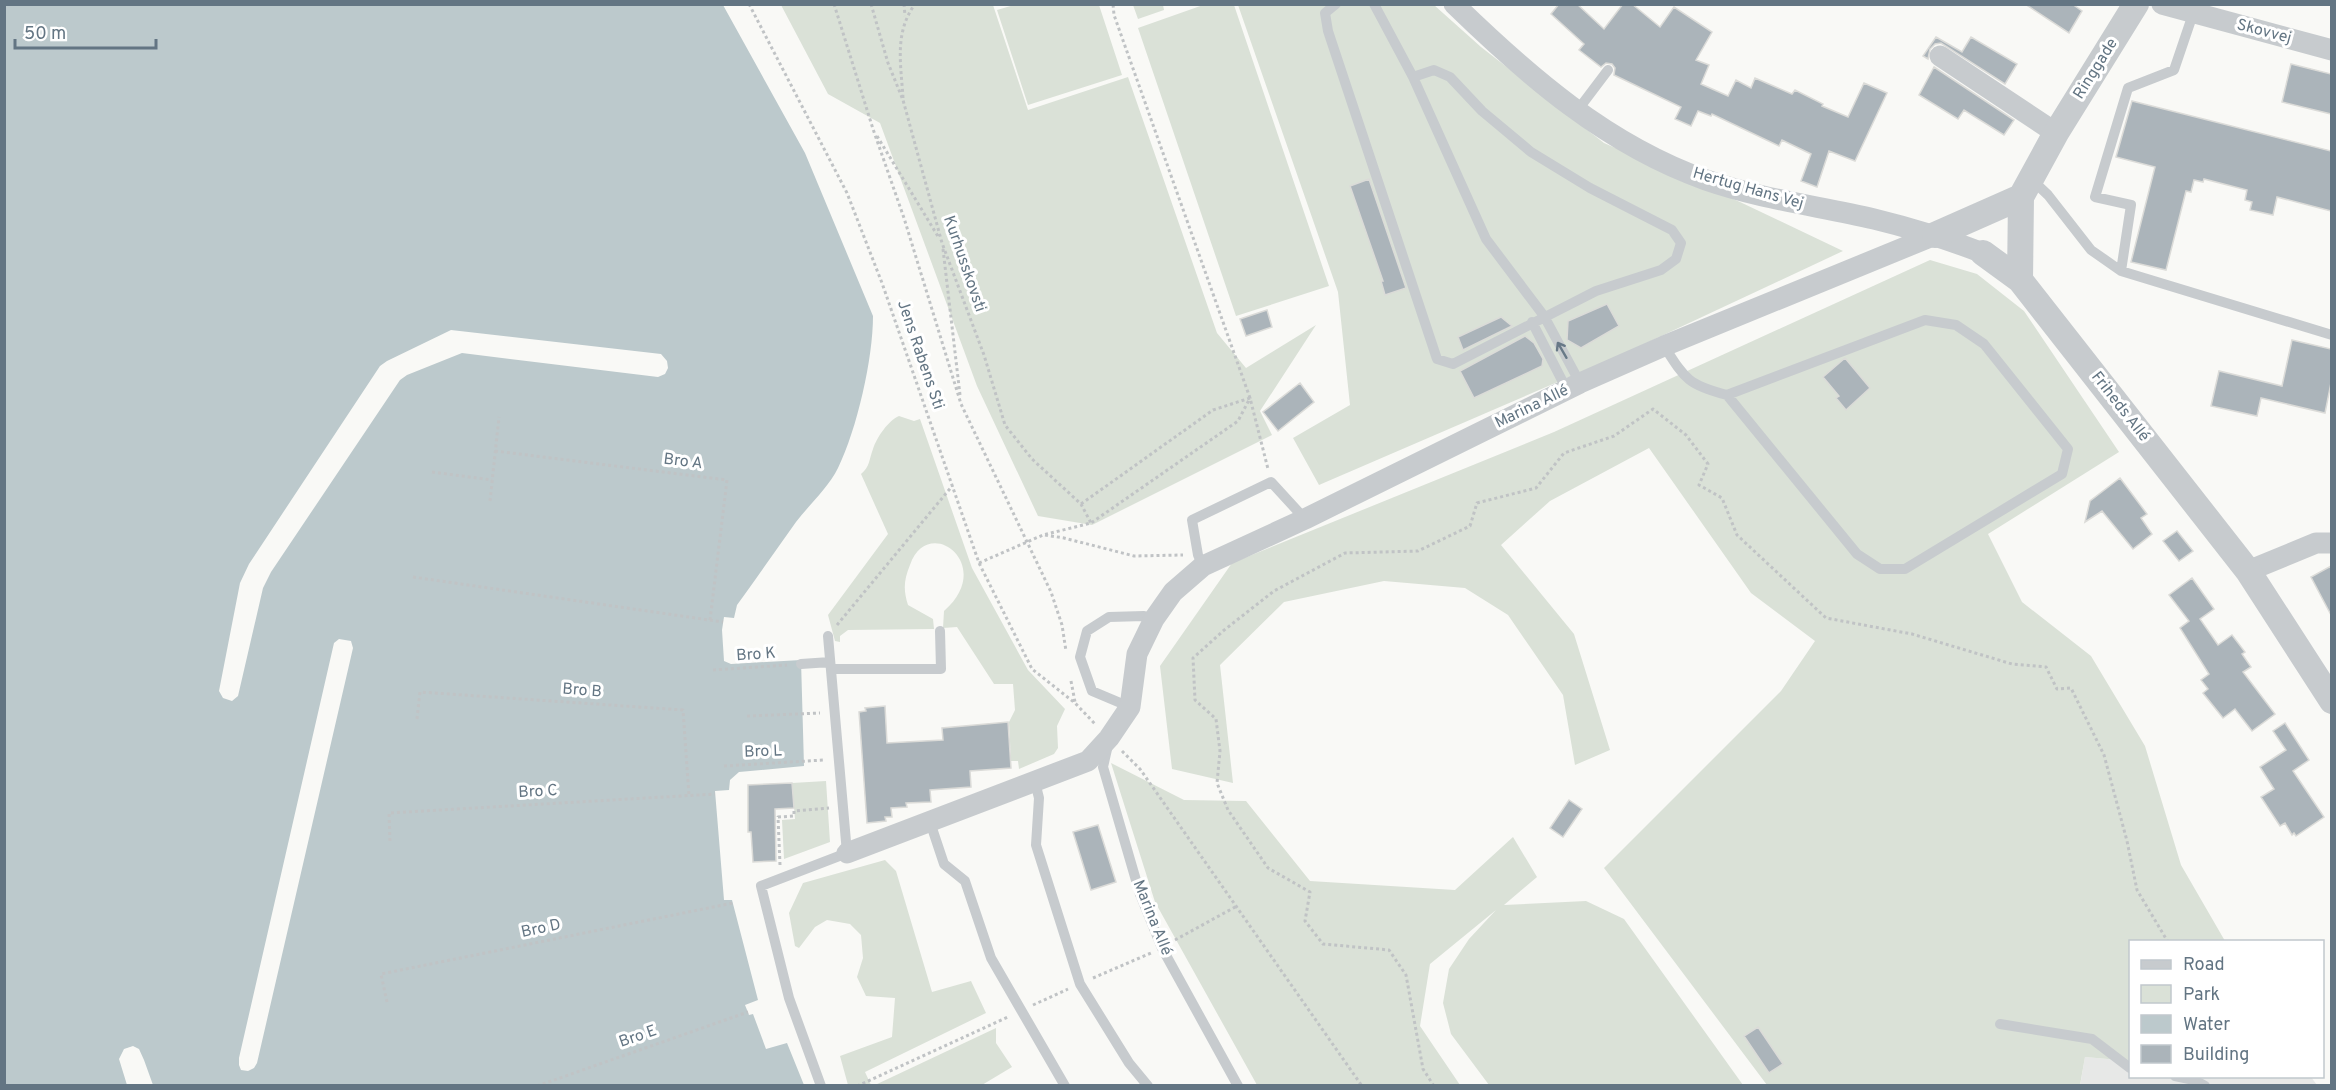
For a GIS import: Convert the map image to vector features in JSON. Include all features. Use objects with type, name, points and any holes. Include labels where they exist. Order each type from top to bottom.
[{"type":"street","name":"Hertug Hans Vej","points":[[1454,4],[1506,55],[1577,111],[1646,155],[1705,180],[1775,200],[1874,219],[1935,235],[1983,253]]},
{"type":"street","name":"Ringgade","points":[[2020,280],[2026,188],[2056,133],[2136,4]]},
{"type":"street","name":"Skovvej","points":[[2162,4],[2331,50]]},
{"type":"street","points":[[1940,56],[2056,133]]},
{"type":"street","points":[[1935,235],[2026,188]]},
{"type":"street","name":"Marina Allé","points":[[847,853],[1088,761],[1109,738],[1130,707],[1137,654],[1154,620],[1173,592],[1200,561],[1305,519],[1574,386],[1664,346],[1935,235]]},
{"type":"street","name":"Friheds Allé","points":[[1983,253],[2020,280],[2248,571],[2331,701]]},
{"type":"street","points":[[2248,571],[2316,543],[2331,543]]},
{"type":"lane","points":[[1336,4],[1325,13],[1328,32],[1437,359],[1453,364],[1596,291],[1661,270],[1676,259],[1681,243],[1672,230],[1590,188],[1531,152],[1482,111],[1450,76],[1434,70],[1413,77]]},
{"type":"lane","points":[[1374,4],[1413,77],[1486,238],[1544,316],[1574,386]]},
{"type":"lane","points":[[2121,271],[2131,206],[2096,197],[2128,88],[2174,70],[2193,14]]},
{"type":"lane","points":[[1577,111],[1608,70]]},
{"type":"lane","points":[[2026,188],[2048,195],[2091,250],[2121,271],[2331,335]]},
{"type":"lane","points":[[1664,346],[1683,376],[1701,388],[1727,395],[1857,554],[1880,569],[1905,569],[2062,474],[2068,449],[1984,344],[1956,325],[1925,320],[1727,395]]},
{"type":"lane","points":[[1532,322],[1574,386]]},
{"type":"lane","points":[[1200,561],[1192,520],[1271,482],[1305,519]]},
{"type":"lane","points":[[1130,707],[1092,691],[1080,657],[1082,648],[1087,631],[1109,617],[1144,616],[1154,620]]},
{"type":"lane","points":[[801,664],[941,669],[939,631]]},
{"type":"lane","points":[[828,636],[847,853]]},
{"type":"lane","name":"Marina Allé","points":[[1109,738],[1103,767],[1140,894],[1162,948],[1238,1086]]},
{"type":"lane","points":[[1035,782],[1039,798],[1036,845],[1080,984],[1129,1063],[1148,1086]]},
{"type":"lane","points":[[930,822],[944,864],[965,881],[991,958],[1065,1086]]},
{"type":"lane","name":"Marina Allé","points":[[821,1086],[789,998],[761,886],[847,853]]},
{"type":"lane","points":[[2000,1024],[2092,1039],[2129,1067]]},
{"type":"lane","points":[[2181,1078],[2194,1080],[2205,1086]]},
{"type":"path","name":"Jens Rabens Sti","points":[[749,4],[847,193],[882,283],[980,563],[1032,669],[1075,703],[1140,769],[1362,1086]]},
{"type":"path","points":[[834,4],[904,218],[961,404],[1051,592],[1062,625],[1068,659]]},
{"type":"path","name":"Kurhusskovsti","points":[[871,4],[888,63],[903,100],[942,243],[984,355],[1005,425],[1032,459],[1081,504],[1091,522]]},
{"type":"path","points":[[903,100],[900,39],[905,18],[904,4]]},
{"type":"path","points":[[905,18],[915,4]]},
{"type":"path","points":[[1113,4],[1114,15],[1250,398],[1271,482]]},
{"type":"path","points":[[873,129],[942,243],[961,404]]},
{"type":"path","points":[[1081,504],[1213,410],[1250,398]]},
{"type":"path","points":[[980,563],[1043,535],[1091,522],[1238,422],[1250,398]]},
{"type":"path","points":[[1434,1086],[1423,1069],[1406,975],[1389,950],[1323,944],[1305,921],[1310,892],[1268,868],[1228,810],[1217,783],[1220,751],[1216,719],[1195,700],[1193,658],[1274,591],[1345,553],[1418,552],[1470,526],[1477,503],[1536,488],[1564,453],[1614,436],[1653,409],[1686,435],[1708,464],[1699,484],[1722,498],[1737,536],[1826,618],[1912,634],[2012,664],[2046,667],[2057,689],[2071,688],[2104,755],[2127,840],[2137,890],[2167,940]]},
{"type":"path","points":[[490,501],[499,417]]},
{"type":"path","name":"Bro A","points":[[495,451],[727,480],[710,620]]},
{"type":"path","points":[[432,472],[492,480]]},
{"type":"path","points":[[828,636],[953,485]]},
{"type":"path","points":[[1043,535],[1134,556],[1200,561]]},
{"type":"path","points":[[413,577],[723,622]]},
{"type":"path","name":"Bro K","points":[[713,670],[801,664]]},
{"type":"path","points":[[1071,681],[1075,703]]},
{"type":"path","name":"Bro B","points":[[417,719],[420,692],[683,710],[689,796]]},
{"type":"path","points":[[747,716],[803,714]]},
{"type":"path","name":"Bro L","points":[[724,766],[838,759]]},
{"type":"path","name":"Bro C","points":[[390,841],[389,813],[715,794]]},
{"type":"path","points":[[781,879],[778,817],[794,816],[794,811],[843,806]]},
{"type":"path","name":"Bro D","points":[[387,1002],[381,974],[733,903]]},
{"type":"path","points":[[857,1086],[1162,948],[1237,906]]},
{"type":"path","name":"Bro E","points":[[537,1086],[748,1012]]},
{"type":"shaded area","points":[[2085,1057],[2129,1061],[2129,1078],[2312,1078],[2317,1085],[2080,1086]]},
{"type":"green space","points":[[1206,4],[1234,5],[1329,286],[1236,316],[1138,28]]},
{"type":"green space","points":[[781,5],[993,5],[1028,110],[1128,77],[1217,333],[1246,368],[1316,325],[1260,411],[1272,435],[1092,525],[1038,516],[977,386],[880,123],[828,94]]},
{"type":"green space","points":[[1014,5],[1099,5],[1122,75],[1028,105],[997,10]]},
{"type":"green space","points":[[1133,5],[1163,5],[1164,10],[1138,19]]},
{"type":"green space","points":[[1238,5],[1434,5],[1481,47],[1604,143],[1740,202],[1843,251],[1625,353],[1319,485],[1293,438],[1350,405],[1338,292]]},
{"type":"green space","points":[[1930,260],[1977,274],[2024,311],[2119,452],[1988,534],[2022,602],[2091,656],[2145,746],[2181,865],[2224,940],[2129,940],[2129,1061],[2085,1057],[2080,1085],[1767,1085],[1604,868],[1781,691],[1815,641],[1751,593],[1649,448],[1550,501],[1501,545],[1574,634],[1610,750],[1575,765],[1563,695],[1508,615],[1465,588],[1384,581],[1284,602],[1220,665],[1233,783],[1172,769],[1160,666],[1232,563],[1554,432]]},
{"type":"green space","points":[[899,416],[914,421],[920,419],[972,568],[1028,670],[1065,709],[1057,726],[1058,748],[1054,754],[1019,769],[1018,761],[1011,761],[1009,722],[1015,710],[1013,684],[994,684],[957,627],[943,628],[944,611],[958,594],[964,577],[961,563],[954,551],[943,545],[930,544],[919,550],[906,575],[905,594],[908,605],[933,619],[934,629],[848,630],[840,636],[840,642],[835,641],[828,615],[888,534],[861,474],[868,466],[880,435],[887,425]]},
{"type":"green space","points":[[1111,763],[1184,800],[1246,801],[1310,881],[1455,890],[1513,837],[1537,877],[1504,905],[1586,901],[1624,919],[1743,1085],[1489,1085],[1451,1034],[1443,1003],[1449,969],[1469,939],[1496,910],[1430,964],[1420,1026],[1460,1085],[1257,1085],[1155,902]]},
{"type":"green space","points":[[826,781],[830,842],[784,859],[782,820],[795,819],[792,783]]},
{"type":"green space","points":[[885,860],[896,871],[932,992],[971,981],[986,1013],[865,1072],[871,1085],[848,1085],[840,1056],[892,1037],[895,998],[866,996],[857,977],[863,958],[861,935],[850,924],[827,920],[815,927],[799,948],[795,946],[789,913],[803,883]]},
{"type":"green space","points":[[996,1028],[996,1043],[1012,1067],[982,1085],[875,1085]]},
{"type":"water","points":[[5,5],[723,5],[805,153],[873,316],[863,394],[838,468],[737,605],[734,618],[724,617],[722,630],[724,661],[731,664],[801,660],[804,766],[739,772],[730,780],[729,790],[715,791],[724,900],[732,900],[758,1000],[745,1005],[749,1015],[753,1014],[766,1049],[787,1043],[804,1085],[5,1086]]},
{"type":"pier","points":[[451,330],[661,354],[667,361],[668,368],[665,374],[658,377],[462,353],[400,380],[271,572],[263,588],[238,696],[232,701],[223,698],[219,691],[240,583],[249,564],[380,366]]},
{"type":"pier","points":[[339,639],[351,641],[353,648],[257,1063],[248,1071],[241,1070],[239,1058],[334,643]]},
{"type":"pier","points":[[133,1046],[139,1049],[153,1085],[127,1085],[119,1059],[124,1049]]},
{"type":"building","points":[[1559,4],[1577,4],[1604,29],[1623,4],[1632,4],[1660,27],[1674,7],[1712,32],[1696,60],[1709,65],[1701,84],[1728,96],[1736,80],[1751,88],[1755,78],[1792,94],[1795,90],[1823,104],[1822,106],[1848,117],[1864,83],[1887,93],[1855,161],[1829,151],[1817,187],[1801,181],[1811,154],[1782,140],[1779,146],[1712,114],[1711,116],[1698,111],[1691,126],[1675,119],[1681,107],[1614,75],[1615,68],[1612,64],[1606,63],[1601,67],[1579,50],[1584,44],[1551,14]]},
{"type":"building","points":[[2025,4],[2072,4],[2082,11],[2069,33]]},
{"type":"building","points":[[1936,37],[1962,52],[1971,37],[2017,64],[2005,84],[1941,43],[1935,44],[1930,49],[1928,59],[1923,56]]},
{"type":"building","points":[[2291,64],[2331,74],[2331,114],[2282,102]]},
{"type":"building","points":[[1934,67],[2014,120],[2004,135],[1964,110],[1958,119],[1919,95]]},
{"type":"building","points":[[2132,101],[2331,151],[2331,211],[2277,197],[2273,215],[2250,210],[2252,202],[2245,200],[2247,190],[2204,179],[2203,182],[2194,180],[2191,192],[2186,191],[2166,270],[2131,262],[2155,167],[2116,157]]},
{"type":"building","points":[[1369,179],[1406,288],[1385,295],[1381,281],[1383,281],[1350,186]]},
{"type":"building","points":[[1607,304],[1619,326],[1581,348],[1567,340],[1568,321]]},
{"type":"building","points":[[1267,310],[1272,327],[1246,336],[1240,319]]},
{"type":"building","points":[[1501,317],[1512,326],[1463,350],[1458,337]]},
{"type":"building","points":[[1525,336],[1534,343],[1543,359],[1542,366],[1474,398],[1460,371]]},
{"type":"building","points":[[2292,340],[2331,349],[2331,383],[2325,413],[2261,398],[2257,416],[2211,406],[2219,371],[2282,386]]},
{"type":"building","points":[[1845,358],[1870,388],[1846,410],[1836,398],[1839,396],[1823,377]]},
{"type":"building","points":[[1300,383],[1314,402],[1278,431],[1263,412]]},
{"type":"building","points":[[2120,478],[2147,514],[2141,518],[2152,534],[2133,549],[2102,511],[2085,522],[2090,501]]},
{"type":"building","points":[[2177,531],[2193,551],[2179,561],[2163,541]]},
{"type":"building","points":[[2331,566],[2331,615],[2311,577]]},
{"type":"building","points":[[2192,578],[2214,609],[2200,619],[2218,645],[2232,635],[2245,652],[2242,654],[2251,667],[2243,672],[2275,714],[2252,731],[2235,709],[2223,718],[2203,693],[2208,689],[2201,680],[2209,674],[2180,628],[2189,621],[2169,595]]},
{"type":"building","points":[[885,706],[887,743],[943,740],[942,728],[1008,722],[1011,768],[970,771],[971,787],[930,790],[931,802],[906,803],[907,807],[891,808],[892,817],[885,817],[886,821],[867,823],[859,712],[866,711],[865,708]]},
{"type":"building","points":[[2285,723],[2309,760],[2293,771],[2324,817],[2296,836],[2294,833],[2292,835],[2285,823],[2280,826],[2261,797],[2274,789],[2260,767],[2286,750],[2273,731]]},
{"type":"building","points":[[792,783],[794,808],[775,809],[776,861],[753,862],[751,832],[748,832],[748,785]]},
{"type":"building","points":[[1569,800],[1582,809],[1563,837],[1550,828]]},
{"type":"building","points":[[1098,825],[1116,882],[1091,890],[1073,832]]},
{"type":"building","points":[[1758,1027],[1783,1064],[1769,1073],[1744,1036]]}]
